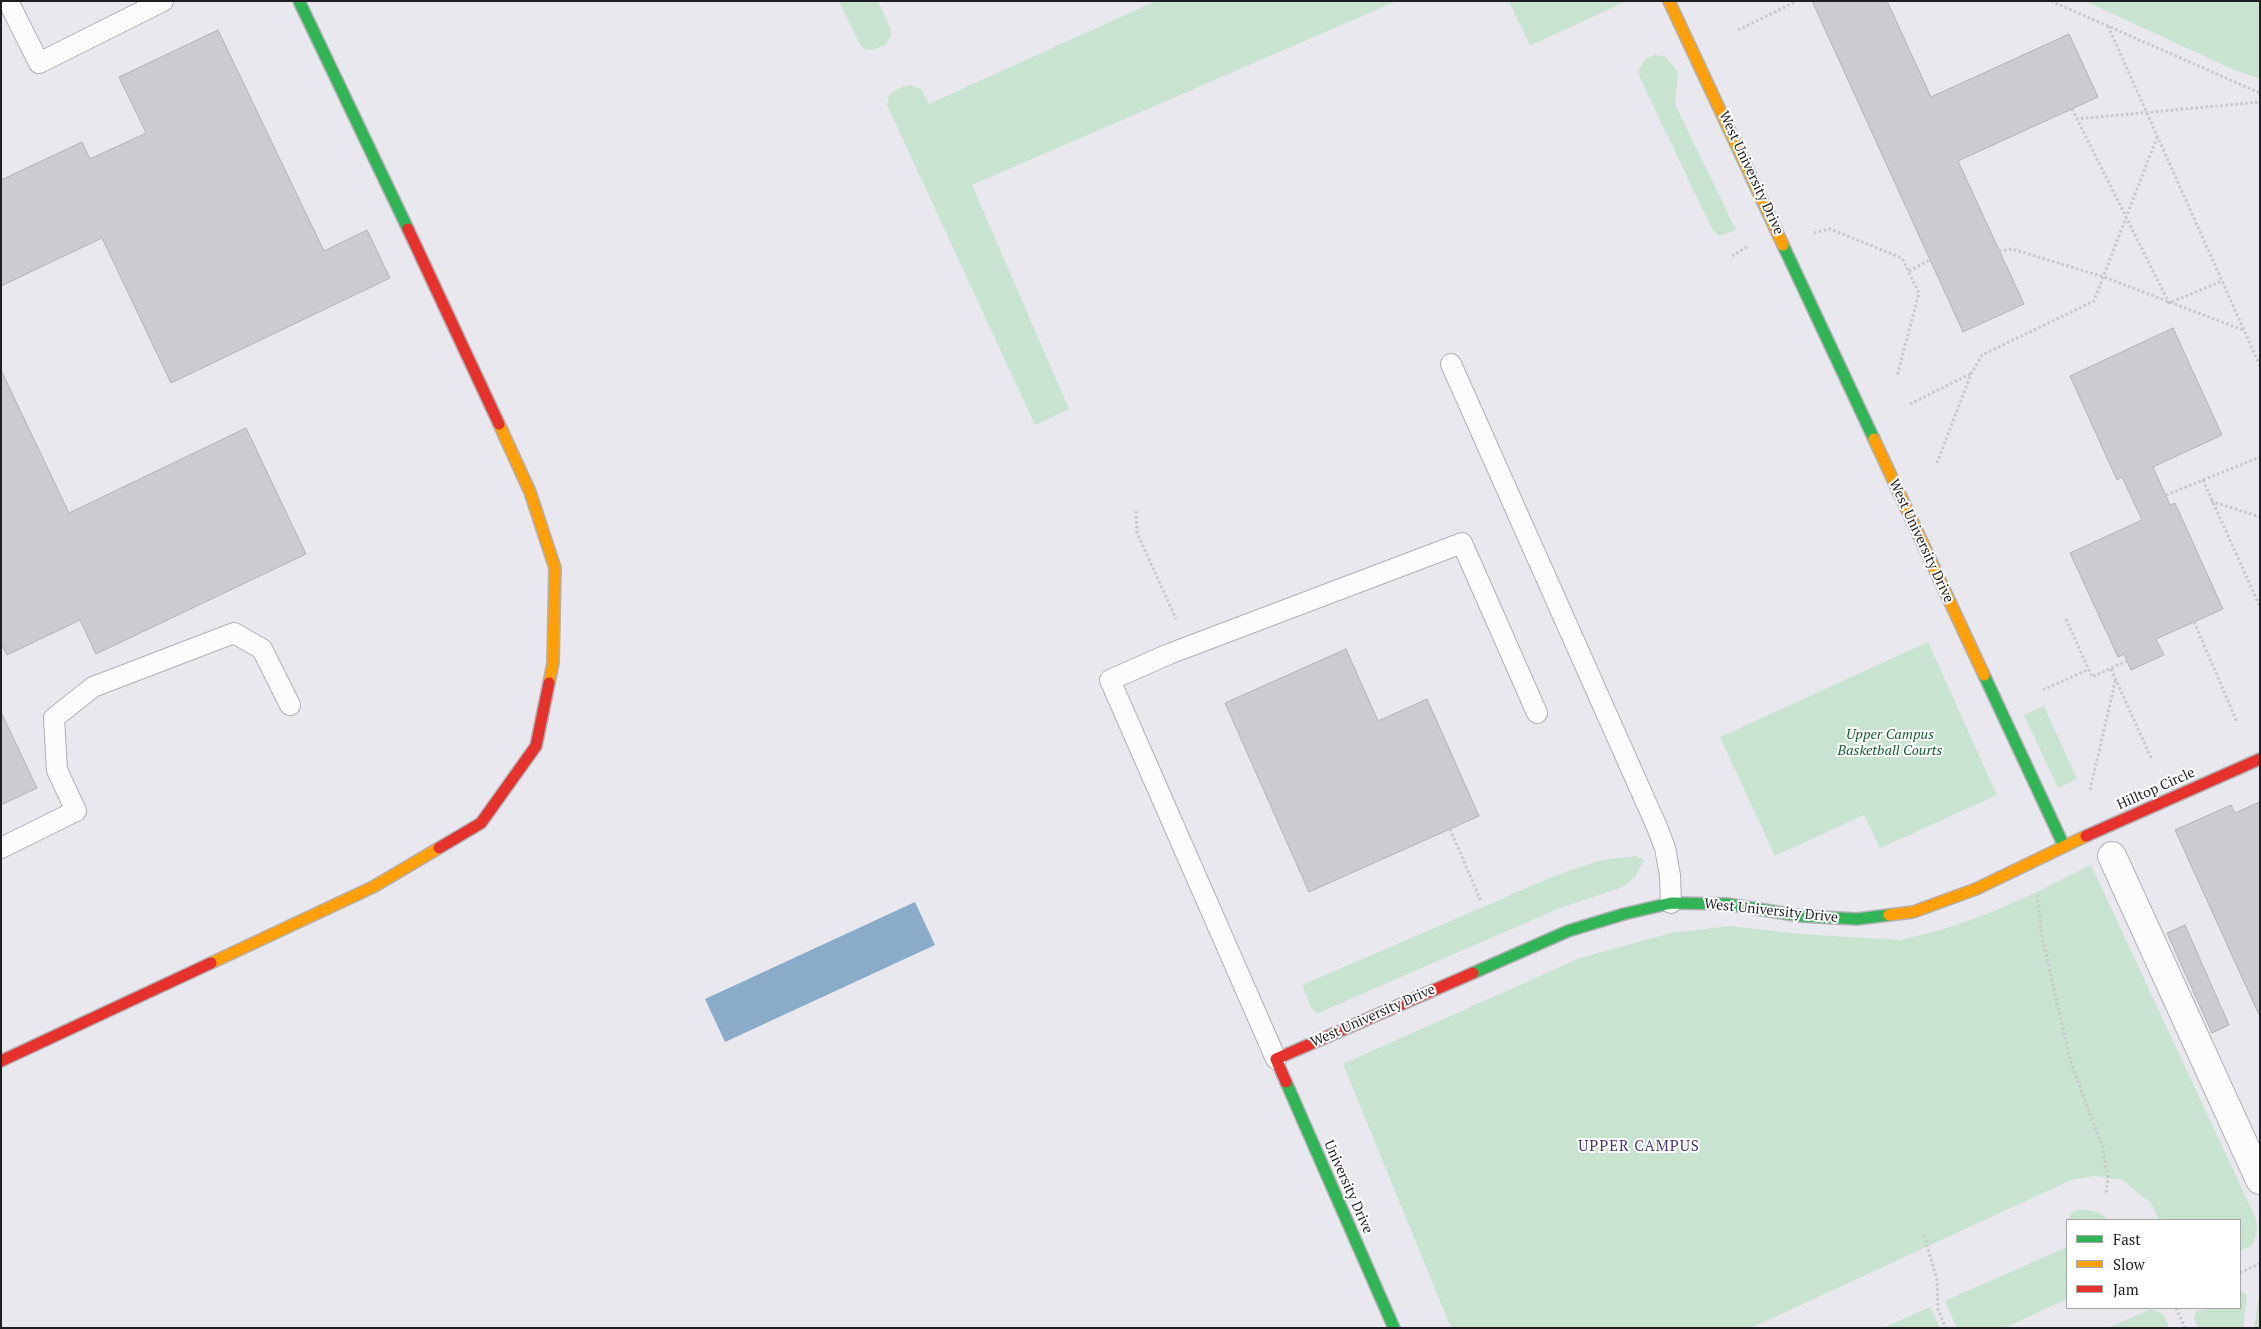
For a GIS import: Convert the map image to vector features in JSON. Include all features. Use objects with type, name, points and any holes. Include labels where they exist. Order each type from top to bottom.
[{"type":"street","points":[[1,1061],[381,882],[481,823],[536,746],[553,663],[555,568],[530,492],[518,465],[441,297],[299,1]]},
{"type":"street","name":"West University Drive","points":[[1276,1059],[1568,932],[1624,914],[1671,903],[1727,904],[1801,916],[1857,919],[1914,912],[1976,889],[2064,846],[1671,2]]},
{"type":"street","name":"Hilltop Circle","points":[[2064,846],[2260,759]]},
{"type":"street","points":[[2112,856],[2260,1180]]},
{"type":"street","name":"University Drive","points":[[1276,1059],[1394,1328]]},
{"type":"lane","points":[[8,1],[39,63],[163,1]]},
{"type":"lane","points":[[1451,364],[1657,827],[1670,875],[1671,903]]},
{"type":"lane","points":[[1276,1059],[1110,680],[1169,654],[1462,543],[1537,713]]},
{"type":"lane","points":[[1,848],[76,811],[57,770],[54,718],[93,687],[234,632],[262,649],[290,706]]},
{"type":"path","points":[[1785,1],[1788,5]]},
{"type":"path","points":[[1738,30],[1797,1]]},
{"type":"path","points":[[2052,1],[2260,93]]},
{"type":"path","points":[[2108,26],[2260,366]]},
{"type":"path","points":[[2076,119],[2260,102]]},
{"type":"path","points":[[2072,109],[2169,303]]},
{"type":"path","points":[[1937,463],[1971,374],[1982,355],[2094,301],[2157,137]]},
{"type":"path","points":[[1806,234],[1830,229],[1902,258],[1919,293],[1897,376]]},
{"type":"path","points":[[1999,251],[2012,248],[2104,277],[2244,330]]},
{"type":"path","points":[[1908,271],[1930,260]]},
{"type":"path","points":[[2169,303],[2222,281]]},
{"type":"path","points":[[1910,404],[1971,374]]},
{"type":"path","points":[[2166,495],[2260,457]]},
{"type":"path","points":[[2203,480],[2260,607]]},
{"type":"path","points":[[2211,501],[2260,517]]},
{"type":"path","points":[[1136,510],[1138,533],[1178,625],[1169,654]]},
{"type":"path","points":[[2066,619],[2092,678],[2128,661]]},
{"type":"path","points":[[2194,622],[2237,722]]},
{"type":"path","points":[[2043,690],[2089,669]]},
{"type":"path","points":[[2111,669],[2152,760]]},
{"type":"path","points":[[2090,790],[2116,678]]},
{"type":"path","points":[[1450,829],[1481,901]]},
{"type":"path","points":[[2037,892],[2042,937],[2071,1063],[2102,1146],[2108,1178],[2106,1194]]},
{"type":"path","points":[[1924,1235],[1937,1280],[1938,1310],[1946,1328]]},
{"type":"path","points":[[2241,1272],[2260,1263]]},
{"type":"path","points":[[2176,1309],[2185,1328]]},
{"type":"green space","points":[[839,1],[878,1],[890,27],[891,36],[885,45],[873,50],[864,49],[859,43]]},
{"type":"green space","points":[[1156,1],[1397,1],[972,185],[1069,409],[1035,425],[887,105],[889,95],[899,88],[911,85],[921,89],[929,104]]},
{"type":"green space","points":[[1509,1],[1626,1],[1530,46]]},
{"type":"green space","points":[[2085,1],[2260,1],[2260,79],[2232,69]]},
{"type":"green space","points":[[1654,55],[1665,56],[1678,72],[1675,104],[1736,230],[1719,236],[1713,231],[1639,76],[1639,70],[1645,59]]},
{"type":"green space","name":"Upper Campus Basketball Courts","points":[[1928,642],[1997,795],[1880,848],[1864,815],[1775,856],[1720,737]]},
{"type":"green space","points":[[2044,706],[2077,779],[2058,788],[2024,715]]},
{"type":"green space","points":[[1636,856],[1644,860],[1635,877],[1623,887],[1560,908],[1318,1013],[1311,1008],[1302,985],[1557,875],[1601,860]]},
{"type":"green space","points":[[2091,865],[2256,1219],[2257,1234],[2252,1246],[2241,1251],[2241,1219],[2159,1219],[2151,1203],[2122,1180],[2094,1176],[2071,1180],[1751,1328],[1451,1328],[1343,1064],[1580,958],[1671,933],[1730,926],[1801,934],[1901,940],[1944,929],[1987,914]]},
{"type":"green space","points":[[2082,1209],[2097,1212],[2108,1219],[2068,1219],[2072,1212]]},
{"type":"green space","points":[[2066,1247],[2066,1299],[2005,1328],[1957,1328],[1945,1301]]},
{"type":"green space","points":[[2260,1289],[2260,1328],[2254,1328]]},
{"type":"green space","points":[[2241,1292],[2247,1296],[2243,1328],[2198,1328],[2194,1318],[2196,1312],[2204,1309],[2241,1309]]},
{"type":"green space","points":[[1930,1307],[1940,1328],[1883,1328]]},
{"type":"green space","points":[[2151,1309],[2163,1314],[2169,1328],[2108,1328]]},
{"type":"water","points":[[915,902],[935,945],[725,1042],[705,999]]},
{"type":"building","points":[[1812,1],[1887,1],[1931,97],[2069,34],[2098,97],[1958,161],[2024,304],[1963,332]]},
{"type":"building","points":[[218,30],[324,251],[367,230],[390,278],[171,383],[102,238],[1,286],[1,180],[82,142],[90,159],[146,133],[119,77]]},
{"type":"building","points":[[2173,328],[2222,435],[2153,467],[2170,505],[2175,503],[2223,609],[2156,639],[2164,655],[2131,670],[2124,654],[2118,657],[2070,553],[2142,520],[2122,477],[2117,480],[2070,376]]},
{"type":"building","points":[[1,370],[69,513],[246,428],[306,554],[96,654],[80,620],[7,655],[1,644]]},
{"type":"building","points":[[1346,649],[1378,721],[1427,699],[1479,816],[1309,892],[1225,703]]},
{"type":"building","points":[[1,712],[37,788],[1,805]]},
{"type":"building","points":[[2260,802],[2260,1017],[2175,830],[2231,805],[2235,813]]},
{"type":"building","points":[[2185,925],[2229,1025],[2212,1033],[2167,933]]},
{"type":"traffic: fast","points":[[299,1],[408,229]]},
{"type":"traffic: fast","points":[[1783,245],[1874,439]]},
{"type":"traffic: fast","points":[[1984,675],[2064,846]]},
{"type":"traffic: fast","points":[[1473,973],[1568,931],[1624,914],[1671,903],[1727,904],[1801,916],[1857,919],[1889,915]]},
{"type":"traffic: fast","points":[[1286,1082],[1394,1328]]},
{"type":"traffic: slow","points":[[1669,1],[1783,245]]},
{"type":"traffic: slow","points":[[499,424],[530,492],[555,568],[553,663],[549,683]]},
{"type":"traffic: slow","points":[[1874,439],[1984,675]]},
{"type":"traffic: slow","points":[[1889,915],[1913,912],[1976,889],[2086,836]]},
{"type":"traffic: slow","points":[[211,963],[373,887],[439,848]]},
{"type":"traffic: jam","points":[[408,229],[499,424]]},
{"type":"traffic: jam","points":[[439,848],[481,823],[536,746],[549,683]]},
{"type":"traffic: jam","points":[[2086,836],[2260,759]]},
{"type":"traffic: jam","points":[[1,1061],[211,963]]},
{"type":"traffic: jam","points":[[1286,1082],[1276,1059],[1473,973]]},
{"type":"district","name":"UPPER CAMPUS","points":[[1639,1147]]}]
